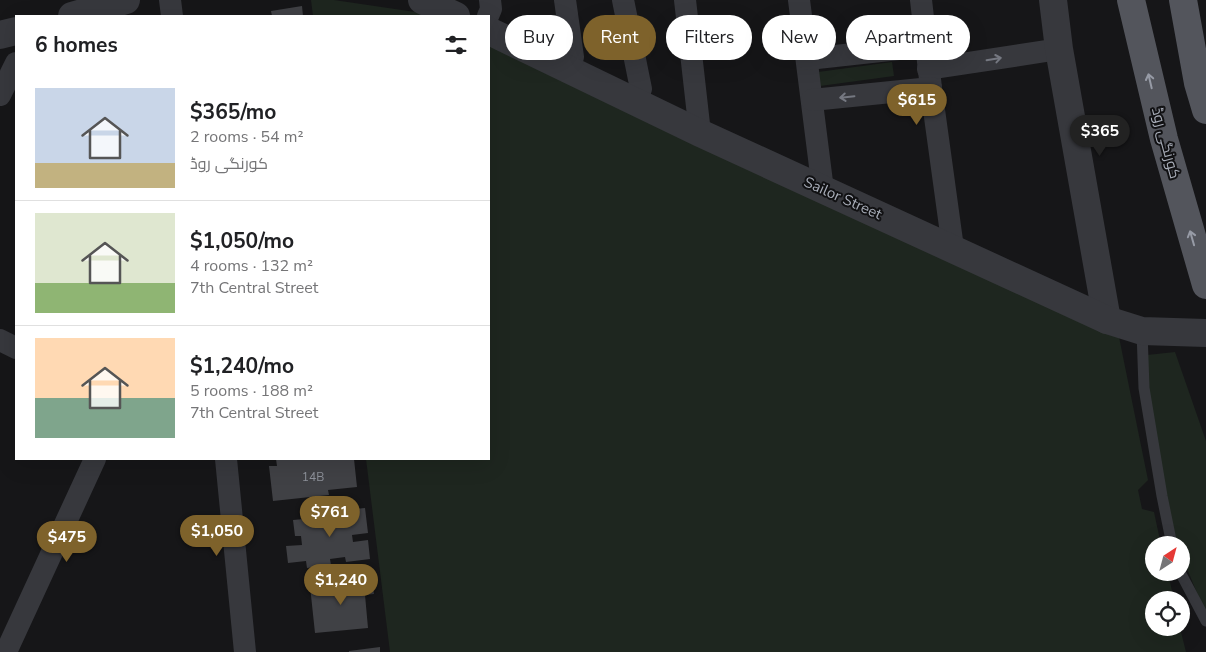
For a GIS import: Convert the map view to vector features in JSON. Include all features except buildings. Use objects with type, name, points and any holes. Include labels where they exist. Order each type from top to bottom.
[{"type":"main road","name":"کورنگی روڈ","points":[[1131,0],[1164,139],[1206,285]]},
{"type":"main road","points":[[1183,0],[1198,83],[1206,110]]},
{"type":"street","points":[[75,15],[126,0]]},
{"type":"street","points":[[170,0],[172,15]]},
{"type":"street","points":[[422,0],[456,10]]},
{"type":"street","points":[[488,15],[491,9],[490,0]]},
{"type":"street","points":[[566,0],[573,57],[568,69]]},
{"type":"street","points":[[624,0],[641,88],[635,102]]},
{"type":"street","points":[[685,0],[700,133]]},
{"type":"street","points":[[800,0],[802,15]]},
{"type":"street","points":[[921,0],[923,15]]},
{"type":"street","points":[[1053,0],[1059,49],[1107,320]]},
{"type":"street","name":"Sailor Street","points":[[490,31],[700,133],[1107,320],[1142,330],[1206,333]]},
{"type":"street","points":[[0,35],[15,32]]},
{"type":"street","points":[[812,100],[930,79],[1059,49]]},
{"type":"street","points":[[808,60],[823,190]]},
{"type":"street","points":[[928,60],[953,248]]},
{"type":"street","points":[[0,94],[15,65]]},
{"type":"street","points":[[0,340],[15,348]]},
{"type":"street","points":[[6,652],[95,460]]},
{"type":"street","points":[[226,460],[245,652]]},
{"type":"lane","points":[[1142,330],[1144,388],[1170,536]]},
{"type":"lane","points":[[1185,581],[1206,621]]},
{"type":"shaded area","points":[[311,0],[334,0],[427,15],[313,15]]},
{"type":"shaded area","points":[[490,44],[505,51],[505,60],[523,60],[1119,337],[1148,480],[1138,490],[1142,509],[1154,512],[1159,536],[1145,536],[1145,581],[1170,581],[1172,591],[1145,591],[1145,636],[1182,636],[1186,652],[390,652],[366,460],[490,460]]},
{"type":"shaded area","points":[[892,62],[894,76],[820,86],[818,72]]},
{"type":"shaded area","points":[[1175,352],[1206,441],[1206,615],[1190,576],[1190,536],[1176,536],[1172,523],[1142,367],[1147,355]]}]
